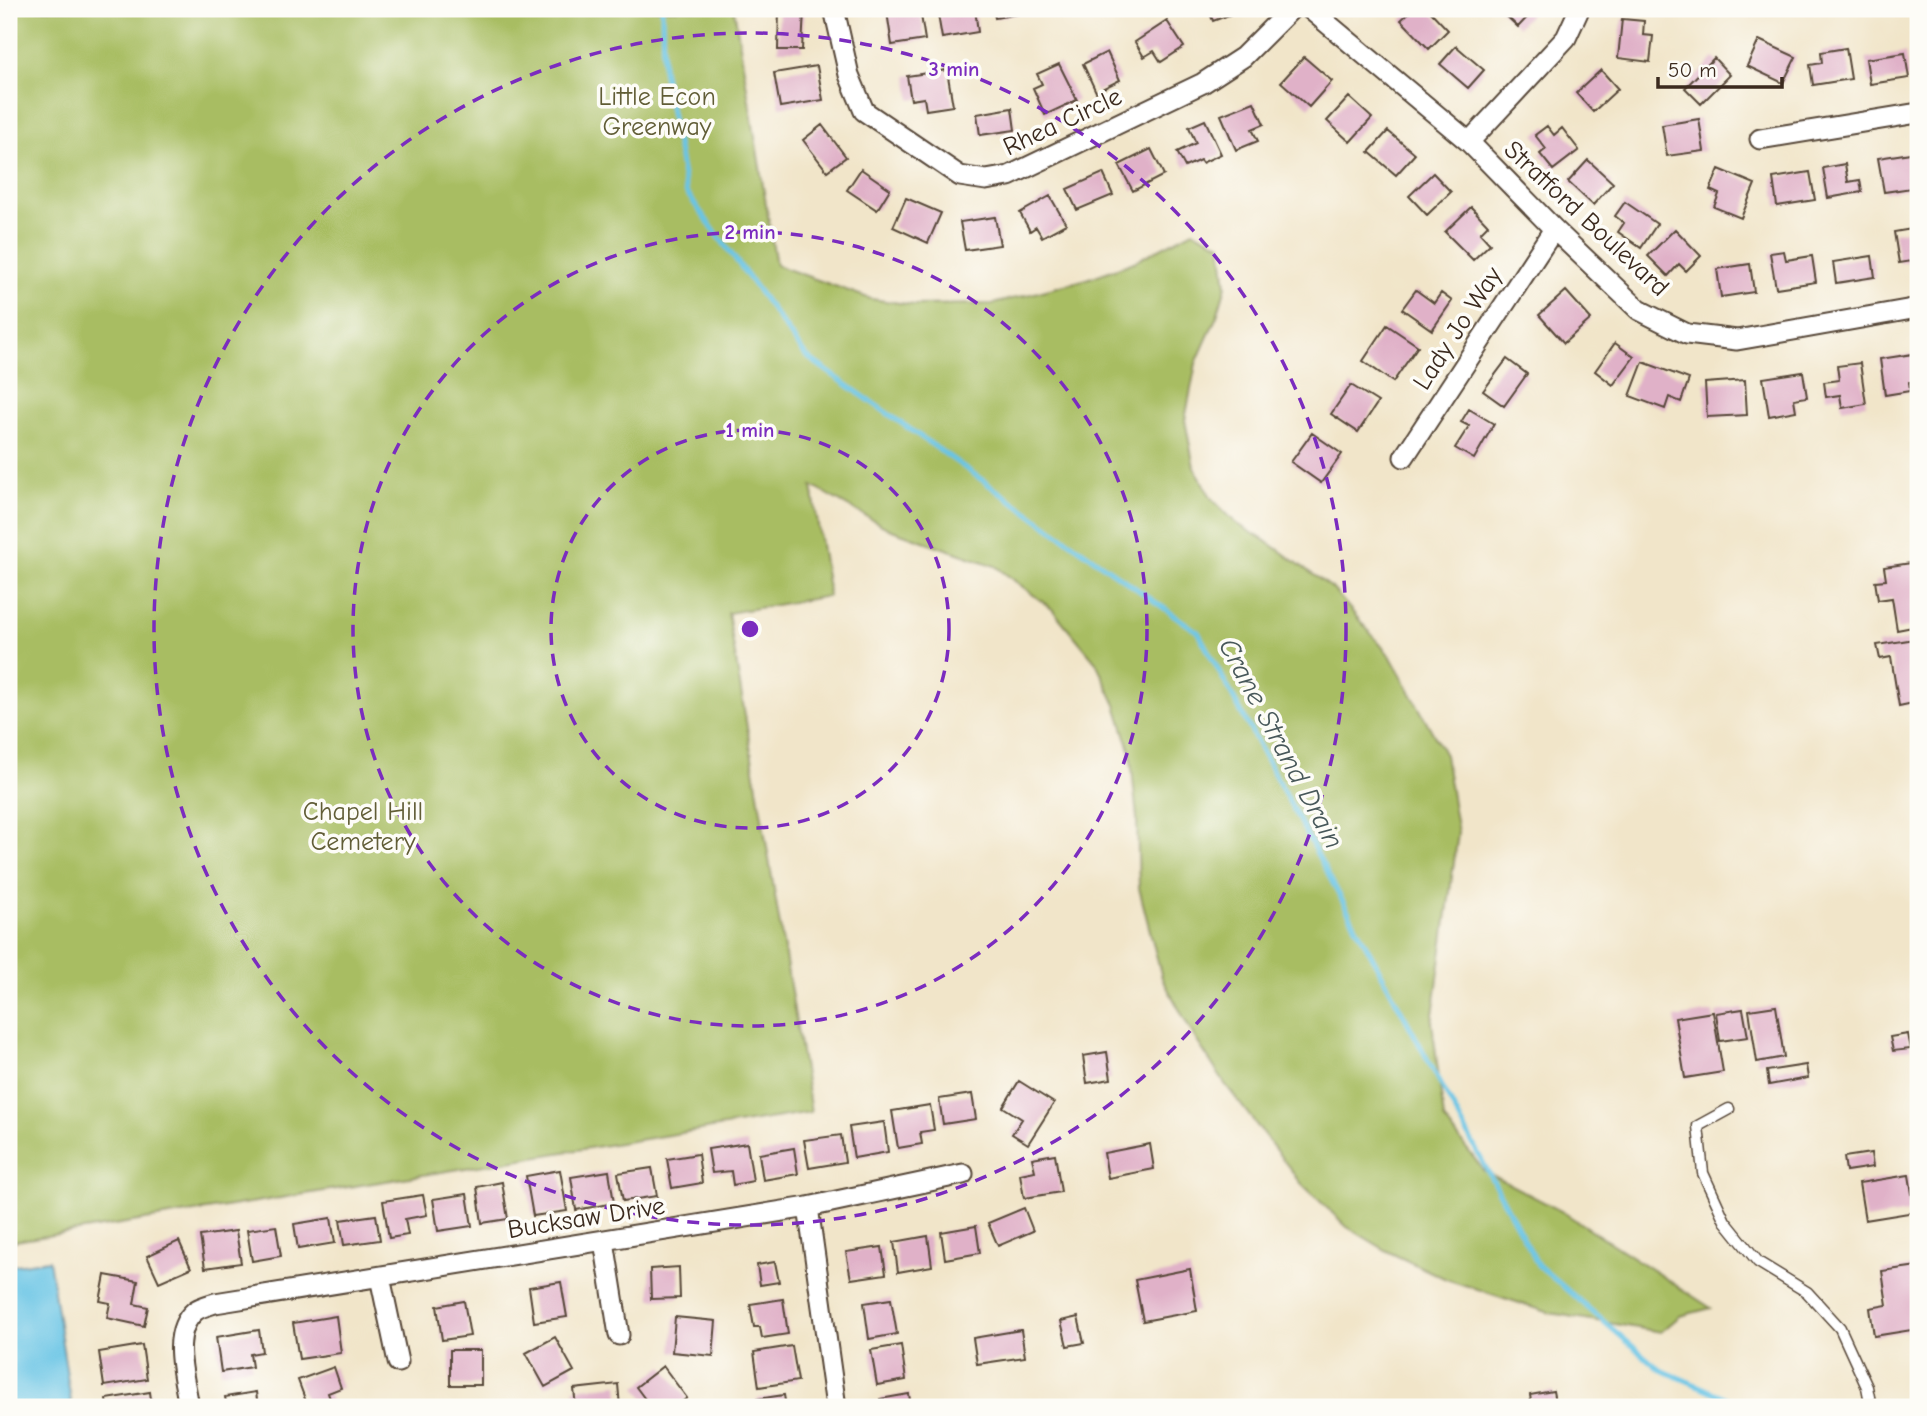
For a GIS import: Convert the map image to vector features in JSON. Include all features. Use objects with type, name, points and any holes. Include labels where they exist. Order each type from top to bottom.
[{"type":"street","name":"Rhea Circle","points":[[834,9],[849,75],[864,111],[960,176],[986,180],[1009,176],[1203,83],[1243,57],[1291,9]]},
{"type":"street","name":"Stratford Boulevard","points":[[1310,9],[1469,142],[1554,229],[1639,310],[1687,334],[1737,340],[1918,308]]},
{"type":"street","points":[[1469,142],[1566,38],[1577,9]]},
{"type":"street","points":[[1760,139],[1918,113]]},
{"type":"street","name":"Lady Jo Way","points":[[1404,457],[1554,229]]},
{"type":"street","name":"Bucksaw Drive","points":[[190,1407],[180,1349],[183,1327],[195,1310],[215,1303],[808,1207],[963,1174]]},
{"type":"street","points":[[808,1207],[836,1407]]},
{"type":"street","points":[[604,1241],[619,1335]]},
{"type":"street","points":[[380,1277],[398,1362]]},
{"type":"lane","points":[[1729,1109],[1698,1126],[1703,1173],[1725,1221],[1758,1262],[1807,1292],[1840,1328],[1867,1387],[1871,1407]]},
{"type":"green space","name":"Chapel Hill Cemetery","points":[[9,9],[734,9],[776,265],[871,299],[914,305],[993,304],[1087,279],[1134,262],[1193,231],[1221,244],[1226,286],[1217,316],[1196,363],[1185,420],[1194,467],[1212,499],[1236,523],[1332,588],[1391,657],[1445,755],[1458,833],[1432,1022],[1444,1119],[1484,1171],[1563,1212],[1711,1308],[1680,1316],[1661,1332],[1550,1313],[1446,1279],[1391,1253],[1347,1227],[1301,1183],[1225,1084],[1195,1038],[1162,978],[1139,888],[1137,818],[1130,750],[1116,705],[1096,662],[1052,609],[995,566],[889,529],[812,486],[829,596],[728,613],[811,1112],[9,1242]]},
{"type":"water","points":[[49,1260],[72,1407],[9,1407],[9,1266]]},
{"type":"building","points":[[779,9],[804,9],[802,50],[778,50]]},
{"type":"building","points":[[920,9],[925,40],[892,45],[887,12]]},
{"type":"building","points":[[937,9],[975,9],[978,32],[942,38]]},
{"type":"building","points":[[993,9],[1035,9],[1035,11],[995,18]]},
{"type":"building","points":[[1059,9],[1075,9],[1063,16]]},
{"type":"building","points":[[1208,9],[1230,9],[1232,14],[1213,21]]},
{"type":"building","points":[[1413,9],[1428,9],[1448,30],[1429,49],[1401,20]]},
{"type":"building","points":[[1499,9],[1535,9],[1518,27]]},
{"type":"building","points":[[1622,19],[1644,21],[1643,35],[1653,36],[1650,62],[1618,58]]},
{"type":"building","points":[[1167,21],[1184,47],[1161,62],[1154,51],[1144,57],[1135,42]]},
{"type":"building","points":[[1759,40],[1796,57],[1783,83],[1747,66]]},
{"type":"building","points":[[1456,46],[1484,70],[1468,88],[1440,64]]},
{"type":"building","points":[[1846,48],[1851,79],[1813,85],[1810,65],[1822,63],[1821,52]]},
{"type":"building","points":[[1107,52],[1120,80],[1096,92],[1083,64]]},
{"type":"building","points":[[1905,53],[1909,78],[1870,84],[1866,59]]},
{"type":"building","points":[[1304,57],[1332,81],[1309,107],[1281,82]]},
{"type":"building","points":[[1714,58],[1730,75],[1701,104],[1685,88]]},
{"type":"building","points":[[1059,64],[1077,100],[1045,115],[1033,88],[1042,84],[1037,74]]},
{"type":"building","points":[[817,66],[823,100],[780,107],[774,73]]},
{"type":"building","points":[[947,70],[953,106],[926,110],[924,98],[911,100],[907,76]]},
{"type":"building","points":[[1601,70],[1618,89],[1593,112],[1576,93]]},
{"type":"building","points":[[1349,97],[1372,118],[1350,142],[1327,121]]},
{"type":"building","points":[[1254,102],[1264,124],[1252,129],[1258,141],[1236,150],[1221,115]]},
{"type":"building","points":[[1012,108],[1015,130],[980,135],[977,114]]},
{"type":"building","points":[[1699,119],[1704,151],[1667,156],[1662,125]]},
{"type":"building","points":[[1205,120],[1221,154],[1185,167],[1177,152],[1196,143],[1189,127]]},
{"type":"building","points":[[822,125],[846,157],[827,171],[803,140]]},
{"type":"building","points":[[1547,126],[1554,135],[1562,128],[1579,150],[1553,170],[1540,154],[1546,149],[1535,135]]},
{"type":"building","points":[[1388,131],[1415,154],[1396,175],[1369,152]]},
{"type":"building","points":[[1151,149],[1164,175],[1133,191],[1119,165]]},
{"type":"building","points":[[1917,152],[1918,178],[1910,179],[1912,188],[1884,192],[1878,158]]},
{"type":"building","points":[[1588,160],[1613,183],[1593,205],[1568,182]]},
{"type":"building","points":[[1845,164],[1848,182],[1860,180],[1862,192],[1828,198],[1823,168]]},
{"type":"building","points":[[861,169],[890,189],[877,210],[847,190]]},
{"type":"building","points":[[1719,169],[1755,184],[1741,218],[1714,207],[1719,194],[1710,190]]},
{"type":"building","points":[[1810,172],[1815,200],[1777,206],[1773,178]]},
{"type":"building","points":[[1103,173],[1113,195],[1077,210],[1067,189]]},
{"type":"building","points":[[1433,173],[1451,192],[1427,215],[1409,196]]},
{"type":"building","points":[[1050,196],[1066,224],[1042,237],[1036,227],[1030,231],[1020,213]]},
{"type":"building","points":[[906,198],[941,213],[928,243],[893,227]]},
{"type":"building","points":[[1625,202],[1657,224],[1641,248],[1618,232],[1624,223],[1615,216]]},
{"type":"building","points":[[1471,207],[1488,225],[1480,233],[1490,244],[1473,260],[1445,232]]},
{"type":"building","points":[[995,217],[1000,245],[965,250],[960,222]]},
{"type":"building","points":[[1918,228],[1918,260],[1899,263],[1894,232]]},
{"type":"building","points":[[1675,229],[1701,256],[1686,271],[1679,264],[1668,276],[1648,256]]},
{"type":"building","points":[[1784,251],[1786,260],[1812,256],[1816,282],[1776,288],[1770,253]]},
{"type":"building","points":[[1872,256],[1875,277],[1836,283],[1833,262]]},
{"type":"building","points":[[1750,264],[1754,292],[1721,297],[1717,269]]},
{"type":"building","points":[[1416,290],[1434,303],[1441,293],[1452,301],[1432,330],[1402,309]]},
{"type":"building","points":[[1566,291],[1591,319],[1564,343],[1539,315]]},
{"type":"building","points":[[1387,325],[1418,346],[1393,382],[1363,361]]},
{"type":"building","points":[[1615,343],[1634,357],[1613,385],[1595,371]]},
{"type":"building","points":[[1913,354],[1917,381],[1909,382],[1910,391],[1885,395],[1880,359]]},
{"type":"building","points":[[1507,359],[1527,374],[1504,406],[1483,391]]},
{"type":"building","points":[[1643,362],[1689,379],[1681,402],[1669,397],[1665,409],[1630,396]]},
{"type":"building","points":[[1860,363],[1866,404],[1842,408],[1840,395],[1826,397],[1824,382],[1839,380],[1837,366]]},
{"type":"building","points":[[1803,372],[1807,397],[1794,399],[1796,411],[1769,416],[1763,378]]},
{"type":"building","points":[[1745,380],[1747,415],[1707,417],[1705,383]]},
{"type":"building","points":[[1351,385],[1378,402],[1358,432],[1331,414]]},
{"type":"building","points":[[1469,409],[1494,424],[1474,459],[1455,448],[1469,426],[1461,422]]},
{"type":"building","points":[[1312,433],[1342,454],[1321,483],[1291,462]]},
{"type":"building","points":[[1918,562],[1918,626],[1897,630],[1892,598],[1878,600],[1875,581],[1886,580],[1884,567]]},
{"type":"building","points":[[1915,639],[1918,655],[1918,702],[1899,706],[1891,657],[1880,659],[1877,645]]},
{"type":"building","points":[[1776,1006],[1784,1057],[1757,1062],[1749,1010]]},
{"type":"building","points":[[1743,1009],[1748,1037],[1720,1041],[1716,1013]]},
{"type":"building","points":[[1713,1012],[1723,1072],[1685,1078],[1675,1018]]},
{"type":"building","points":[[1908,1034],[1911,1049],[1893,1051],[1890,1037]]},
{"type":"building","points":[[1107,1052],[1111,1079],[1087,1083],[1083,1056]]},
{"type":"building","points":[[1806,1065],[1808,1078],[1769,1085],[1767,1071]]},
{"type":"building","points":[[1019,1081],[1054,1103],[1028,1144],[1012,1134],[1022,1119],[1003,1107]]},
{"type":"building","points":[[972,1094],[976,1119],[943,1124],[939,1099]]},
{"type":"building","points":[[930,1105],[934,1130],[920,1132],[922,1144],[898,1148],[892,1111]]},
{"type":"building","points":[[884,1122],[888,1152],[854,1158],[849,1127]]},
{"type":"building","points":[[841,1135],[845,1162],[809,1168],[804,1140]]},
{"type":"building","points":[[747,1143],[753,1181],[733,1185],[731,1171],[712,1173],[708,1149]]},
{"type":"building","points":[[1150,1144],[1154,1169],[1108,1178],[1104,1153]]},
{"type":"building","points":[[794,1148],[798,1174],[763,1180],[759,1154]]},
{"type":"building","points":[[1871,1153],[1873,1167],[1846,1171],[1844,1157]]},
{"type":"building","points":[[698,1154],[702,1183],[672,1188],[667,1159]]},
{"type":"building","points":[[1055,1154],[1061,1192],[1024,1198],[1020,1174],[1035,1171],[1032,1158]]},
{"type":"building","points":[[652,1168],[657,1196],[623,1201],[618,1173]]},
{"type":"building","points":[[560,1170],[567,1211],[533,1216],[526,1176]]},
{"type":"building","points":[[609,1171],[614,1203],[576,1210],[571,1177]]},
{"type":"building","points":[[1909,1175],[1915,1212],[1865,1220],[1859,1183]]},
{"type":"building","points":[[502,1182],[508,1219],[482,1223],[477,1187]]},
{"type":"building","points":[[467,1194],[472,1226],[438,1231],[433,1199]]},
{"type":"building","points":[[423,1195],[427,1215],[405,1219],[408,1235],[389,1238],[383,1201]]},
{"type":"building","points":[[1024,1208],[1033,1231],[998,1246],[988,1223]]},
{"type":"building","points":[[376,1215],[380,1240],[344,1245],[340,1220]]},
{"type":"building","points":[[331,1218],[335,1243],[298,1249],[294,1224]]},
{"type":"building","points":[[276,1226],[281,1256],[252,1261],[247,1230]]},
{"type":"building","points":[[976,1226],[980,1253],[945,1259],[941,1232]]},
{"type":"building","points":[[236,1231],[241,1263],[205,1268],[200,1236]]},
{"type":"building","points":[[928,1236],[932,1266],[898,1272],[894,1242]]},
{"type":"building","points":[[179,1241],[191,1268],[159,1282],[147,1256]]},
{"type":"building","points":[[882,1247],[886,1274],[851,1279],[846,1252]]},
{"type":"building","points":[[775,1262],[779,1282],[760,1285],[757,1265]]},
{"type":"building","points":[[1918,1266],[1918,1329],[1874,1336],[1870,1308],[1887,1305],[1882,1271]]},
{"type":"building","points":[[679,1267],[680,1298],[651,1299],[650,1269]]},
{"type":"building","points":[[1190,1269],[1197,1311],[1143,1321],[1135,1280]]},
{"type":"building","points":[[105,1275],[138,1281],[134,1304],[148,1307],[144,1326],[107,1318],[110,1303],[100,1301]]},
{"type":"building","points":[[561,1282],[567,1317],[534,1322],[529,1287]]},
{"type":"building","points":[[783,1299],[788,1334],[762,1338],[760,1327],[754,1327],[750,1304]]},
{"type":"building","points":[[891,1299],[897,1334],[869,1339],[864,1303]]},
{"type":"building","points":[[464,1301],[470,1336],[442,1340],[437,1306]]},
{"type":"building","points":[[336,1316],[341,1353],[299,1359],[293,1323]]},
{"type":"building","points":[[675,1317],[716,1321],[713,1356],[672,1352]]},
{"type":"building","points":[[1078,1317],[1084,1343],[1067,1346],[1061,1321]]},
{"type":"building","points":[[259,1330],[262,1352],[250,1354],[252,1367],[221,1372],[216,1337]]},
{"type":"building","points":[[1021,1330],[1025,1357],[977,1364],[973,1338]]},
{"type":"building","points":[[555,1337],[574,1371],[545,1387],[526,1353]]},
{"type":"building","points":[[142,1345],[147,1379],[104,1386],[99,1352]]},
{"type":"building","points":[[901,1345],[906,1380],[877,1385],[871,1350]]},
{"type":"building","points":[[792,1346],[798,1381],[759,1387],[754,1352]]},
{"type":"building","points":[[450,1350],[481,1350],[481,1385],[450,1385]]},
{"type":"building","points":[[663,1366],[687,1398],[675,1407],[651,1407],[636,1387]]},
{"type":"building","points":[[334,1367],[341,1388],[328,1393],[333,1407],[308,1407],[298,1380]]},
{"type":"building","points":[[618,1384],[620,1407],[576,1407],[574,1389]]},
{"type":"building","points":[[1553,1391],[1556,1407],[1532,1407],[1530,1395]]},
{"type":"building","points":[[150,1392],[152,1407],[107,1407],[106,1399]]},
{"type":"building","points":[[256,1392],[258,1407],[227,1407],[225,1397]]},
{"type":"building","points":[[909,1394],[911,1407],[881,1407],[880,1399]]},
{"type":"building","points":[[784,1395],[786,1407],[758,1407],[757,1399]]},
{"type":"waterway","name":"Crane Strand Drain","points":[[662,9],[663,69],[686,192],[806,356],[1198,632],[1538,1265],[1659,1369],[1748,1407]]},
{"type":"park label","name":"Little Econ Greenway","points":[[657,111]]}]
